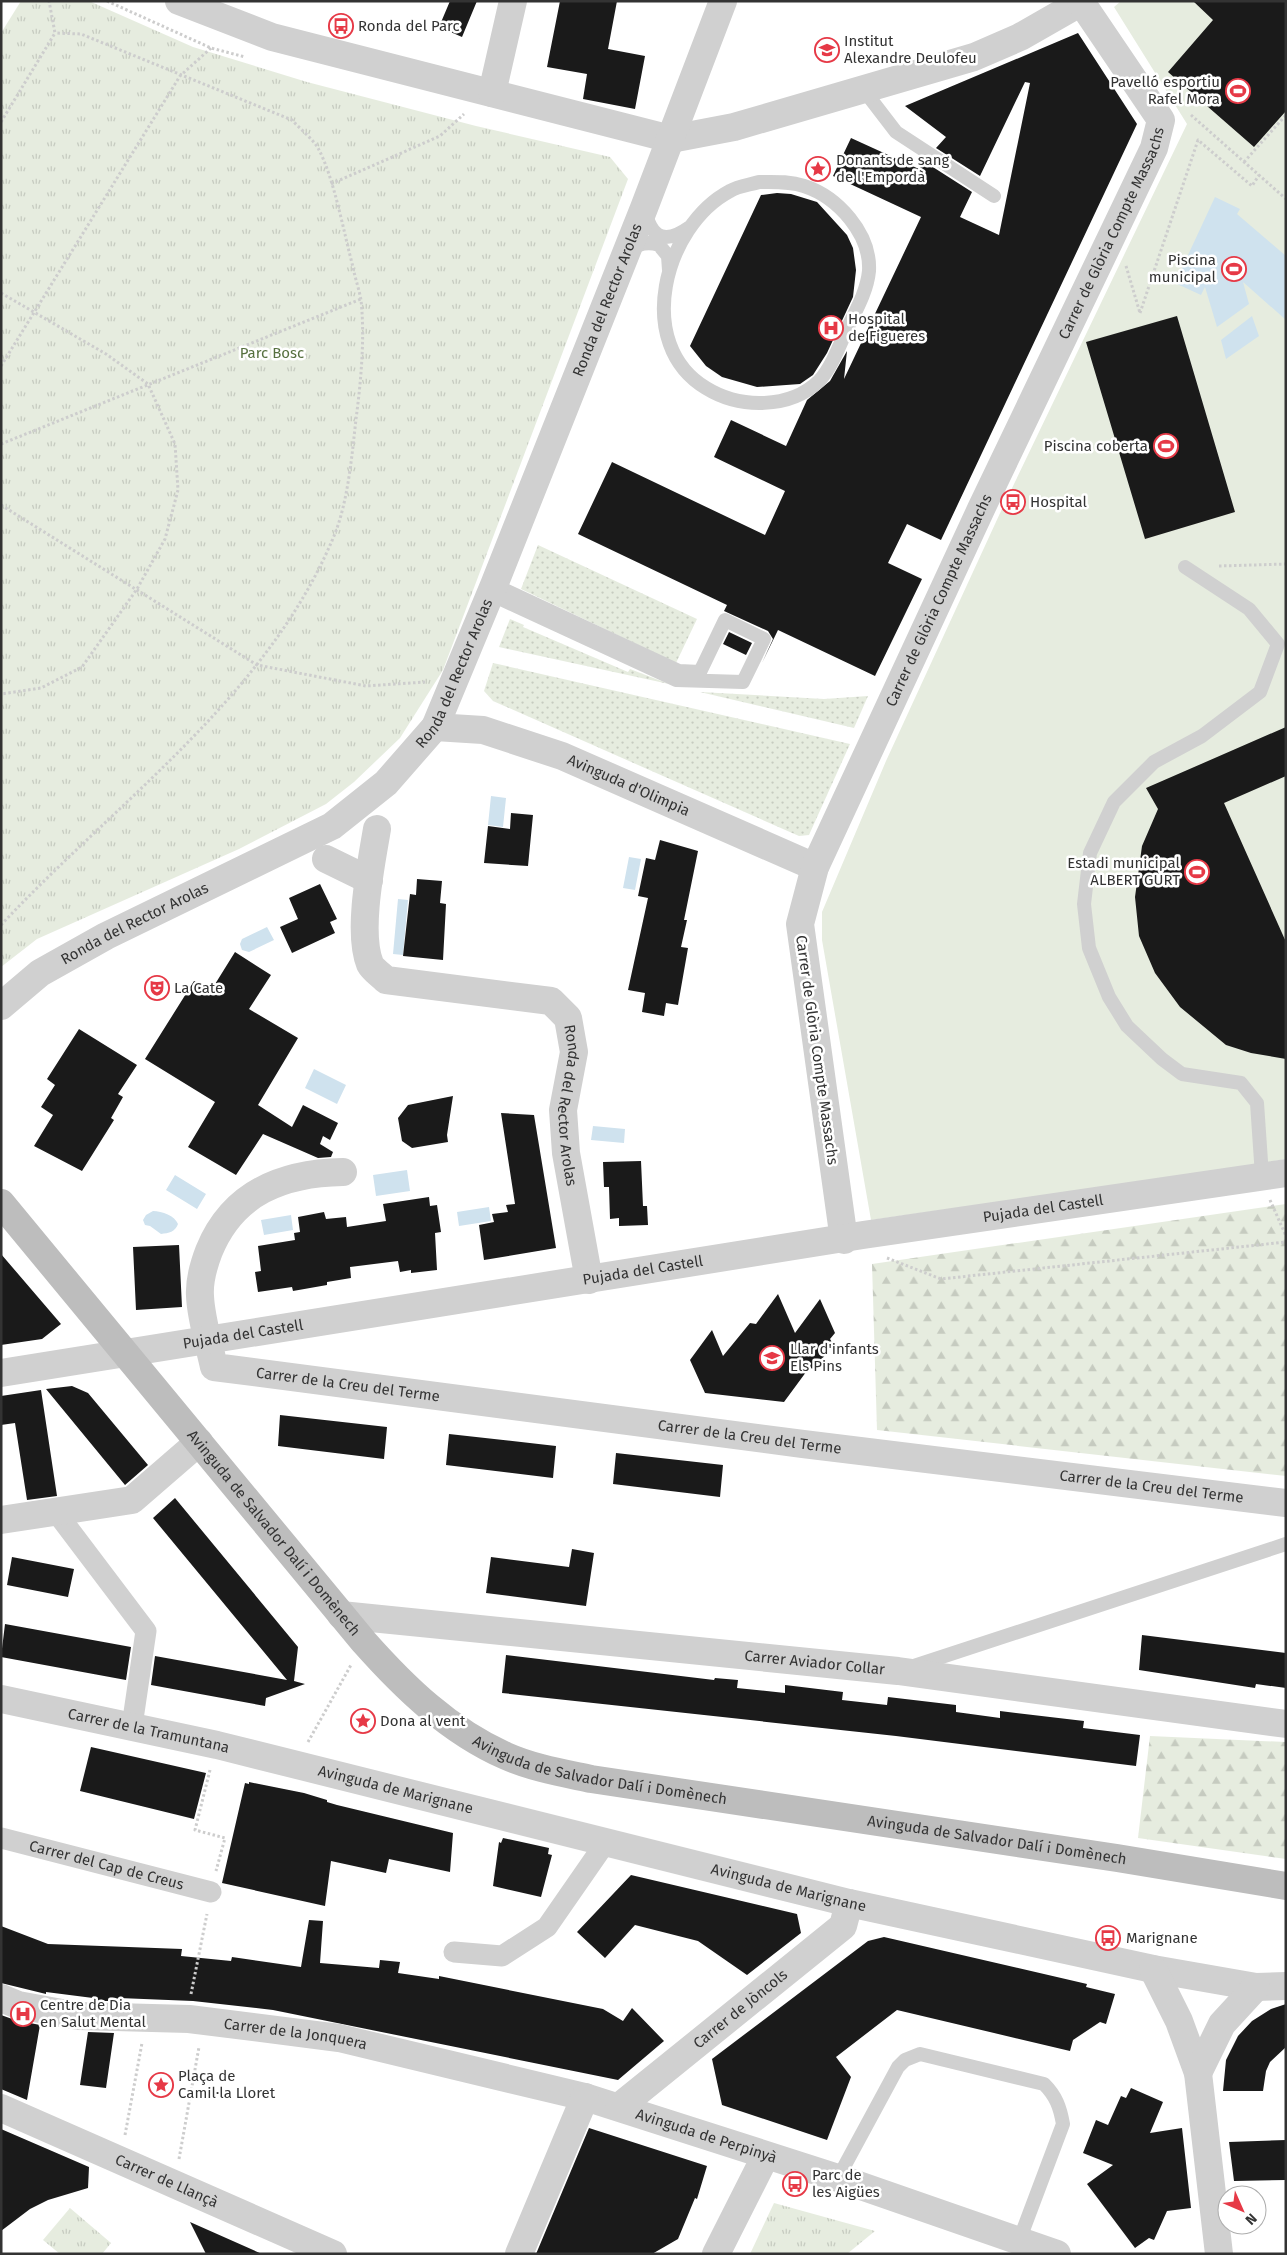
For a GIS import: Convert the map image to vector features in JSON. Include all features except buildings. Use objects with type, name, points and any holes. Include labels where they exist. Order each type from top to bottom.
[{"type":"main road","name":"Avinguda de Salvador Dalí i Domènech","points":[[1,1202],[364,1642],[405,1686],[436,1713],[490,1748],[507,1757],[549,1770],[660,1791],[1116,1858],[1286,1886]]},
{"type":"street","points":[[179,1],[272,37],[671,140],[734,127],[974,57],[1020,37],[1082,2]]},
{"type":"street","points":[[492,93],[513,1]]},
{"type":"street","name":"Ronda del Rector Arolas","points":[[1,1006],[40,973],[106,936],[332,826],[386,783],[435,727],[671,140],[723,1]]},
{"type":"street","name":"Carrer de Glòria Compte Massachs","points":[[844,1240],[800,924],[815,866],[985,502],[1154,148],[1161,120],[1082,2]]},
{"type":"street","name":"Avinguda d'Olimpia","points":[[435,727],[483,730],[562,756],[815,866]]},
{"type":"street","name":"Ronda del Rector Arolas","points":[[376,830],[369,880],[364,946],[371,966],[386,980],[551,1001],[568,1018],[574,1052],[563,1110],[566,1153],[589,1280]]},
{"type":"street","points":[[326,859],[369,880]]},
{"type":"street","points":[[208,1339],[200,1295],[204,1264],[216,1234],[238,1205],[262,1190],[292,1178],[324,1172],[343,1172]]},
{"type":"street","name":"Pujada del Castell","points":[[1,1373],[208,1339],[1274,1174]]},
{"type":"street","name":"Carrer de la Creu del Terme","points":[[208,1339],[214,1366],[803,1444],[1286,1503]]},
{"type":"street","points":[[1,1520],[132,1500],[199,1442]]},
{"type":"street","points":[[56,1512],[146,1631],[132,1726]]},
{"type":"street","name":"Carrer Aviador Collar","points":[[342,1615],[898,1671],[1286,1724]]},
{"type":"street","name":"Carrer de la Tramuntana","points":[[1,1698],[217,1745],[295,1765]]},
{"type":"street","name":"Avinguda de Marignane","points":[[295,1765],[849,1903],[1154,1969],[1256,1987],[1286,1986]]},
{"type":"street","name":"Carrer del Cap de Creus","points":[[1,1838],[211,1892]]},
{"type":"street","points":[[454,1952],[502,1956],[547,1927],[606,1842]]},
{"type":"street","name":"Carrer de Jòncols","points":[[619,2107],[844,1926],[849,1903]]},
{"type":"street","points":[[1154,1969],[1179,2020],[1198,2073],[1219,2254]]},
{"type":"street","points":[[1198,1977],[1216,2006],[1222,2024]]},
{"type":"street","points":[[1198,2073],[1222,2024],[1256,1987]]},
{"type":"street","name":"Carrer de la Jonquera","points":[[1,1998],[18,2005],[78,2016],[204,2021],[339,2038],[585,2097]]},
{"type":"street","points":[[519,2254],[585,2097]]},
{"type":"street","name":"Avinguda de Perpinyà","points":[[585,2097],[838,2178],[1057,2254]]},
{"type":"street","name":"Carrer de Llançà","points":[[1,2108],[333,2254]]},
{"type":"street","points":[[716,2254],[765,2156]]},
{"type":"lane","points":[[863,89],[896,132],[994,196]]},
{"type":"lane","points":[[626,253],[634,246],[644,244],[659,245],[668,256],[668,275],[662,310],[668,340],[683,367],[706,388],[734,399],[766,403],[798,396],[820,379],[835,354],[866,286],[869,261],[861,235],[835,205],[820,193],[806,187],[759,182],[730,191],[706,209],[690,227],[679,235],[665,238],[650,228],[644,208]]},
{"type":"lane","points":[[668,275],[678,249],[690,227]]},
{"type":"lane","points":[[1185,568],[1249,610],[1278,644],[1260,692],[1202,736],[1154,762],[1114,802],[1090,853],[1084,904],[1089,948],[1109,997],[1127,1026],[1162,1059],[1182,1074],[1241,1083],[1257,1103],[1274,1174]]},
{"type":"lane","points":[[492,589],[679,671],[700,672],[726,620],[764,639],[743,682],[676,680],[492,589]]},
{"type":"lane","points":[[898,1671],[1286,1544]]},
{"type":"lane","points":[[838,2178],[898,2067],[905,2060],[920,2054],[1044,2084],[1054,2094],[1060,2107],[1063,2124],[1020,2241]]},
{"type":"path","points":[[1,122],[55,33],[49,1]]},
{"type":"path","points":[[1,925],[82,843],[160,770],[226,702],[257,665],[303,600],[335,534],[351,467],[362,341],[361,299],[331,184],[318,147],[292,120],[180,76],[82,34],[55,33]]},
{"type":"path","points":[[1,366],[180,76],[211,48]]},
{"type":"path","points":[[331,184],[440,136],[464,114]]},
{"type":"path","points":[[1191,114],[1286,199]]},
{"type":"path","points":[[1244,162],[1286,115]]},
{"type":"path","points":[[1126,266],[1140,314],[1198,140],[1252,186],[1259,176]]},
{"type":"path","points":[[1,293],[106,354],[148,384],[175,444],[178,490],[165,539],[137,589],[82,667],[40,688],[1,694]]},
{"type":"path","points":[[1,444],[361,299]]},
{"type":"path","points":[[1,505],[257,665],[366,686],[433,681]]},
{"type":"path","points":[[1185,568],[1286,564]]},
{"type":"path","points":[[1274,1174],[1264,1187],[1286,1236]]},
{"type":"path","points":[[882,1256],[941,1279],[1286,1242]]},
{"type":"path","points":[[295,1765],[364,1642]]},
{"type":"path","points":[[192,1979],[225,1838],[195,1830],[217,1745]]},
{"type":"path","points":[[174,2184],[204,2021]]},
{"type":"path","points":[[126,2133],[138,2067]]},
{"type":"green space","name":"Parc Bosc","points":[[21,1],[89,1],[193,47],[307,82],[476,126],[610,157],[628,179],[443,670],[400,738],[354,782],[326,804],[239,849],[37,939],[1,967],[1,33]]},
{"type":"green space","points":[[1121,1],[1286,1],[1286,1159],[1219,1171],[871,1220],[822,940],[822,912],[886,761],[1001,511],[1187,124],[1114,7]]},
{"type":"green space","points":[[538,545],[697,619],[676,663],[521,589]]},
{"type":"green space","points":[[510,619],[524,625],[523,627],[628,672],[630,669],[669,684],[499,647]]},
{"type":"green space","points":[[493,663],[850,744],[809,835],[799,836],[493,701],[484,691]]},
{"type":"green space","points":[[700,692],[824,699],[868,696],[854,728]]},
{"type":"green space","points":[[1286,1204],[1286,1476],[877,1430],[872,1264]]},
{"type":"green space","points":[[1150,1736],[1286,1742],[1286,1859],[1138,1838]]},
{"type":"green space","points":[[774,2203],[875,2231],[847,2254],[750,2254]]},
{"type":"green space","points":[[70,2208],[111,2243],[102,2254],[60,2254],[43,2240]]},
{"type":"water","name":"Piscina municipal","points":[[1215,197],[1240,209],[1237,214],[1286,256],[1286,320],[1243,282],[1249,304],[1217,327],[1205,287],[1201,295],[1175,283]]},
{"type":"water","points":[[1252,316],[1259,336],[1226,359],[1221,340]]},
{"type":"water","points":[[491,796],[506,798],[503,827],[488,825]]},
{"type":"water","points":[[629,857],[641,859],[635,890],[623,888]]},
{"type":"water","points":[[398,899],[408,900],[403,955],[393,954]]},
{"type":"water","points":[[267,927],[274,940],[249,952],[242,950],[240,944],[242,939]]},
{"type":"water","points":[[314,1069],[346,1085],[337,1104],[305,1088]]},
{"type":"water","points":[[593,1126],[625,1129],[624,1143],[591,1140]]},
{"type":"water","points":[[407,1170],[410,1191],[376,1196],[373,1175]]},
{"type":"water","points":[[175,1175],[206,1194],[197,1209],[166,1190]]},
{"type":"water","points":[[489,1207],[491,1221],[459,1226],[457,1212]]},
{"type":"water","points":[[153,1211],[171,1216],[178,1224],[175,1229],[169,1233],[161,1234],[150,1226],[145,1225],[143,1220],[146,1215]]},
{"type":"water","points":[[291,1215],[293,1230],[264,1235],[261,1220]]},
{"type":"place","name":"Ronda del Parc","points":[[341,26]]},
{"type":"place","name":"Institut Alexandre Deulofeu","points":[[827,50]]},
{"type":"place","name":"Pavelló esportiu Rafel Mora","points":[[1238,91]]},
{"type":"place","name":"Donants de sang de l'Empordà","points":[[818,169]]},
{"type":"place","name":"Piscina municipal","points":[[1234,269]]},
{"type":"place","name":"Hospital de Figueres","points":[[831,328]]},
{"type":"place","name":"Piscina coberta","points":[[1166,446]]},
{"type":"place","name":"Hospital","points":[[1013,502]]},
{"type":"place","name":"Estadi municipal ALBERT GURT","points":[[1197,872]]},
{"type":"place","name":"La Cate","points":[[157,988]]},
{"type":"place","name":"Llar d'infants Els Pins","points":[[772,1358]]},
{"type":"place","name":"Dona al vent","points":[[363,1721]]},
{"type":"place","name":"Marignane","points":[[1108,1938]]},
{"type":"place","name":"Centre de Dia en Salut Mental","points":[[23,2014]]},
{"type":"place","name":"Plaça de Camil·la Lloret","points":[[161,2085]]},
{"type":"place","name":"Parc de les Aigües","points":[[795,2184]]}]
